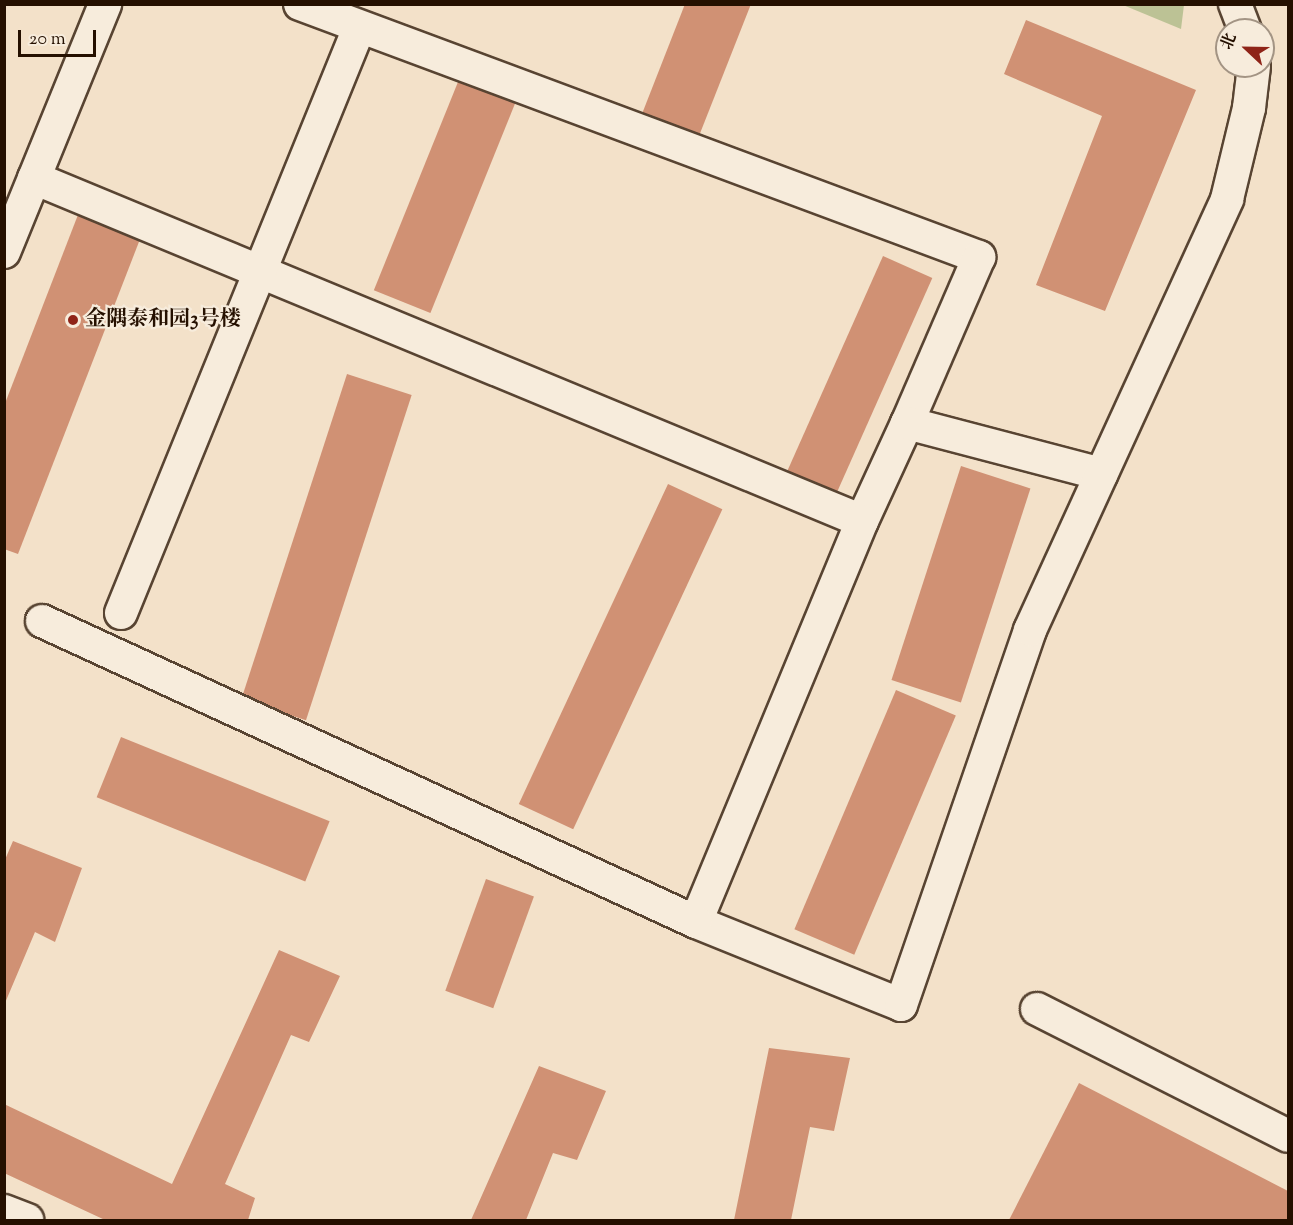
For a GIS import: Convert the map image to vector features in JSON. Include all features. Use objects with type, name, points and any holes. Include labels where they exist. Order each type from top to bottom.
[{"type":"street","points":[[4,252],[105,4]]},
{"type":"street","points":[[300,4],[359,28],[979,257],[862,521],[696,922]]},
{"type":"street","points":[[1234,4],[1240,18]]},
{"type":"street","points":[[121,614],[359,28]]},
{"type":"street","points":[[42,621],[696,922],[901,1005],[1030,630],[1227,199],[1249,108],[1253,78]]},
{"type":"street","points":[[34,178],[862,521]]},
{"type":"street","points":[[907,423],[1101,474]]},
{"type":"street","points":[[1037,1010],[1288,1136]]},
{"type":"street","points":[[4,1211],[27,1221]]},
{"type":"green space","points":[[1123,5],[1184,5],[1181,29]]},
{"type":"building","points":[[685,4],[751,4],[697,141],[640,119]]},
{"type":"building","points":[[1026,20],[1196,90],[1105,311],[1036,285],[1102,116],[1004,74]]},
{"type":"building","points":[[460,77],[517,100],[430,313],[374,290]]},
{"type":"building","name":"金隅泰和园3号楼","points":[[81,207],[142,234],[18,554],[4,549],[4,406]]},
{"type":"building","points":[[883,256],[932,278],[834,498],[785,476]]},
{"type":"building","points":[[347,374],[412,395],[306,720],[241,699]]},
{"type":"building","points":[[961,466],[1030,489],[961,703],[891,680]]},
{"type":"building","points":[[668,484],[722,509],[573,829],[519,804]]},
{"type":"building","points":[[896,690],[956,715],[854,955],[794,929]]},
{"type":"building","points":[[121,737],[330,821],[305,882],[97,797]]},
{"type":"building","points":[[13,841],[82,868],[55,942],[35,932],[5,1003],[4,862]]},
{"type":"building","points":[[486,879],[534,896],[493,1008],[445,991]]},
{"type":"building","points":[[279,950],[340,976],[309,1042],[291,1035],[225,1184],[255,1198],[248,1220],[105,1220],[4,1173],[4,1104],[172,1184]]},
{"type":"building","points":[[769,1048],[850,1058],[834,1131],[810,1127],[791,1220],[734,1220]]},
{"type":"building","points":[[539,1066],[606,1091],[577,1160],[553,1153],[526,1220],[471,1220]]},
{"type":"building","points":[[1079,1083],[1288,1191],[1288,1220],[1009,1220]]},
{"type":"place","name":"金隅泰和园3号楼","points":[[73,320]]}]
